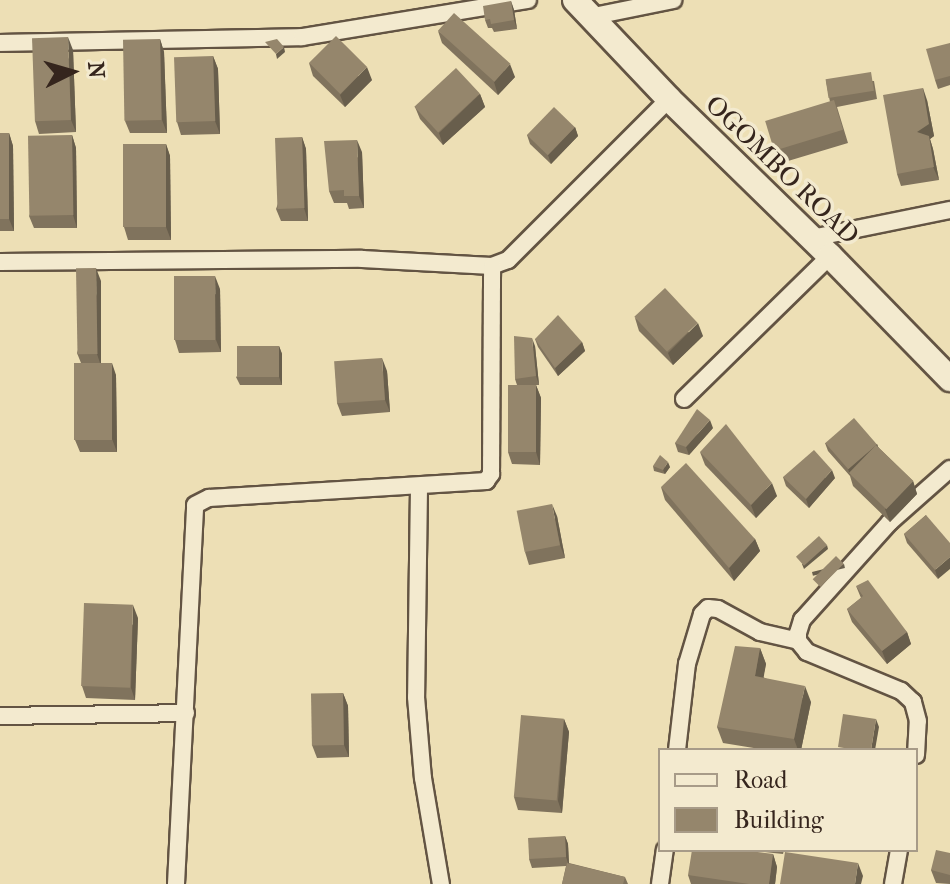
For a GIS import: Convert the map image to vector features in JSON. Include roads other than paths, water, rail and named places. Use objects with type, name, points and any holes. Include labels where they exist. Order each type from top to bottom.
[{"type":"main road","name":"OGOMBO ROAD","points":[[584,8],[669,99],[812,238],[950,379]]},
{"type":"street","points":[[0,43],[302,37],[528,0]]},
{"type":"street","points":[[584,8],[673,0]]},
{"type":"street","points":[[0,262],[362,259],[492,266],[508,260],[669,99]]},
{"type":"street","points":[[812,238],[950,210]]},
{"type":"street","points":[[684,399],[830,256]]},
{"type":"street","points":[[176,884],[186,713],[192,516],[201,499],[419,488],[486,481],[491,474],[492,266]]},
{"type":"street","points":[[798,641],[802,620],[890,522],[950,469]]},
{"type":"street","points":[[419,488],[417,710],[423,778],[441,884]]},
{"type":"street","points":[[677,748],[687,664],[702,614],[708,608],[718,609],[760,632],[798,641],[807,652],[901,691],[913,702],[918,721],[916,748]]},
{"type":"street","points":[[0,716],[186,713]]},
{"type":"street","points":[[660,884],[665,852]]},
{"type":"street","points":[[893,884],[899,852]]}]
